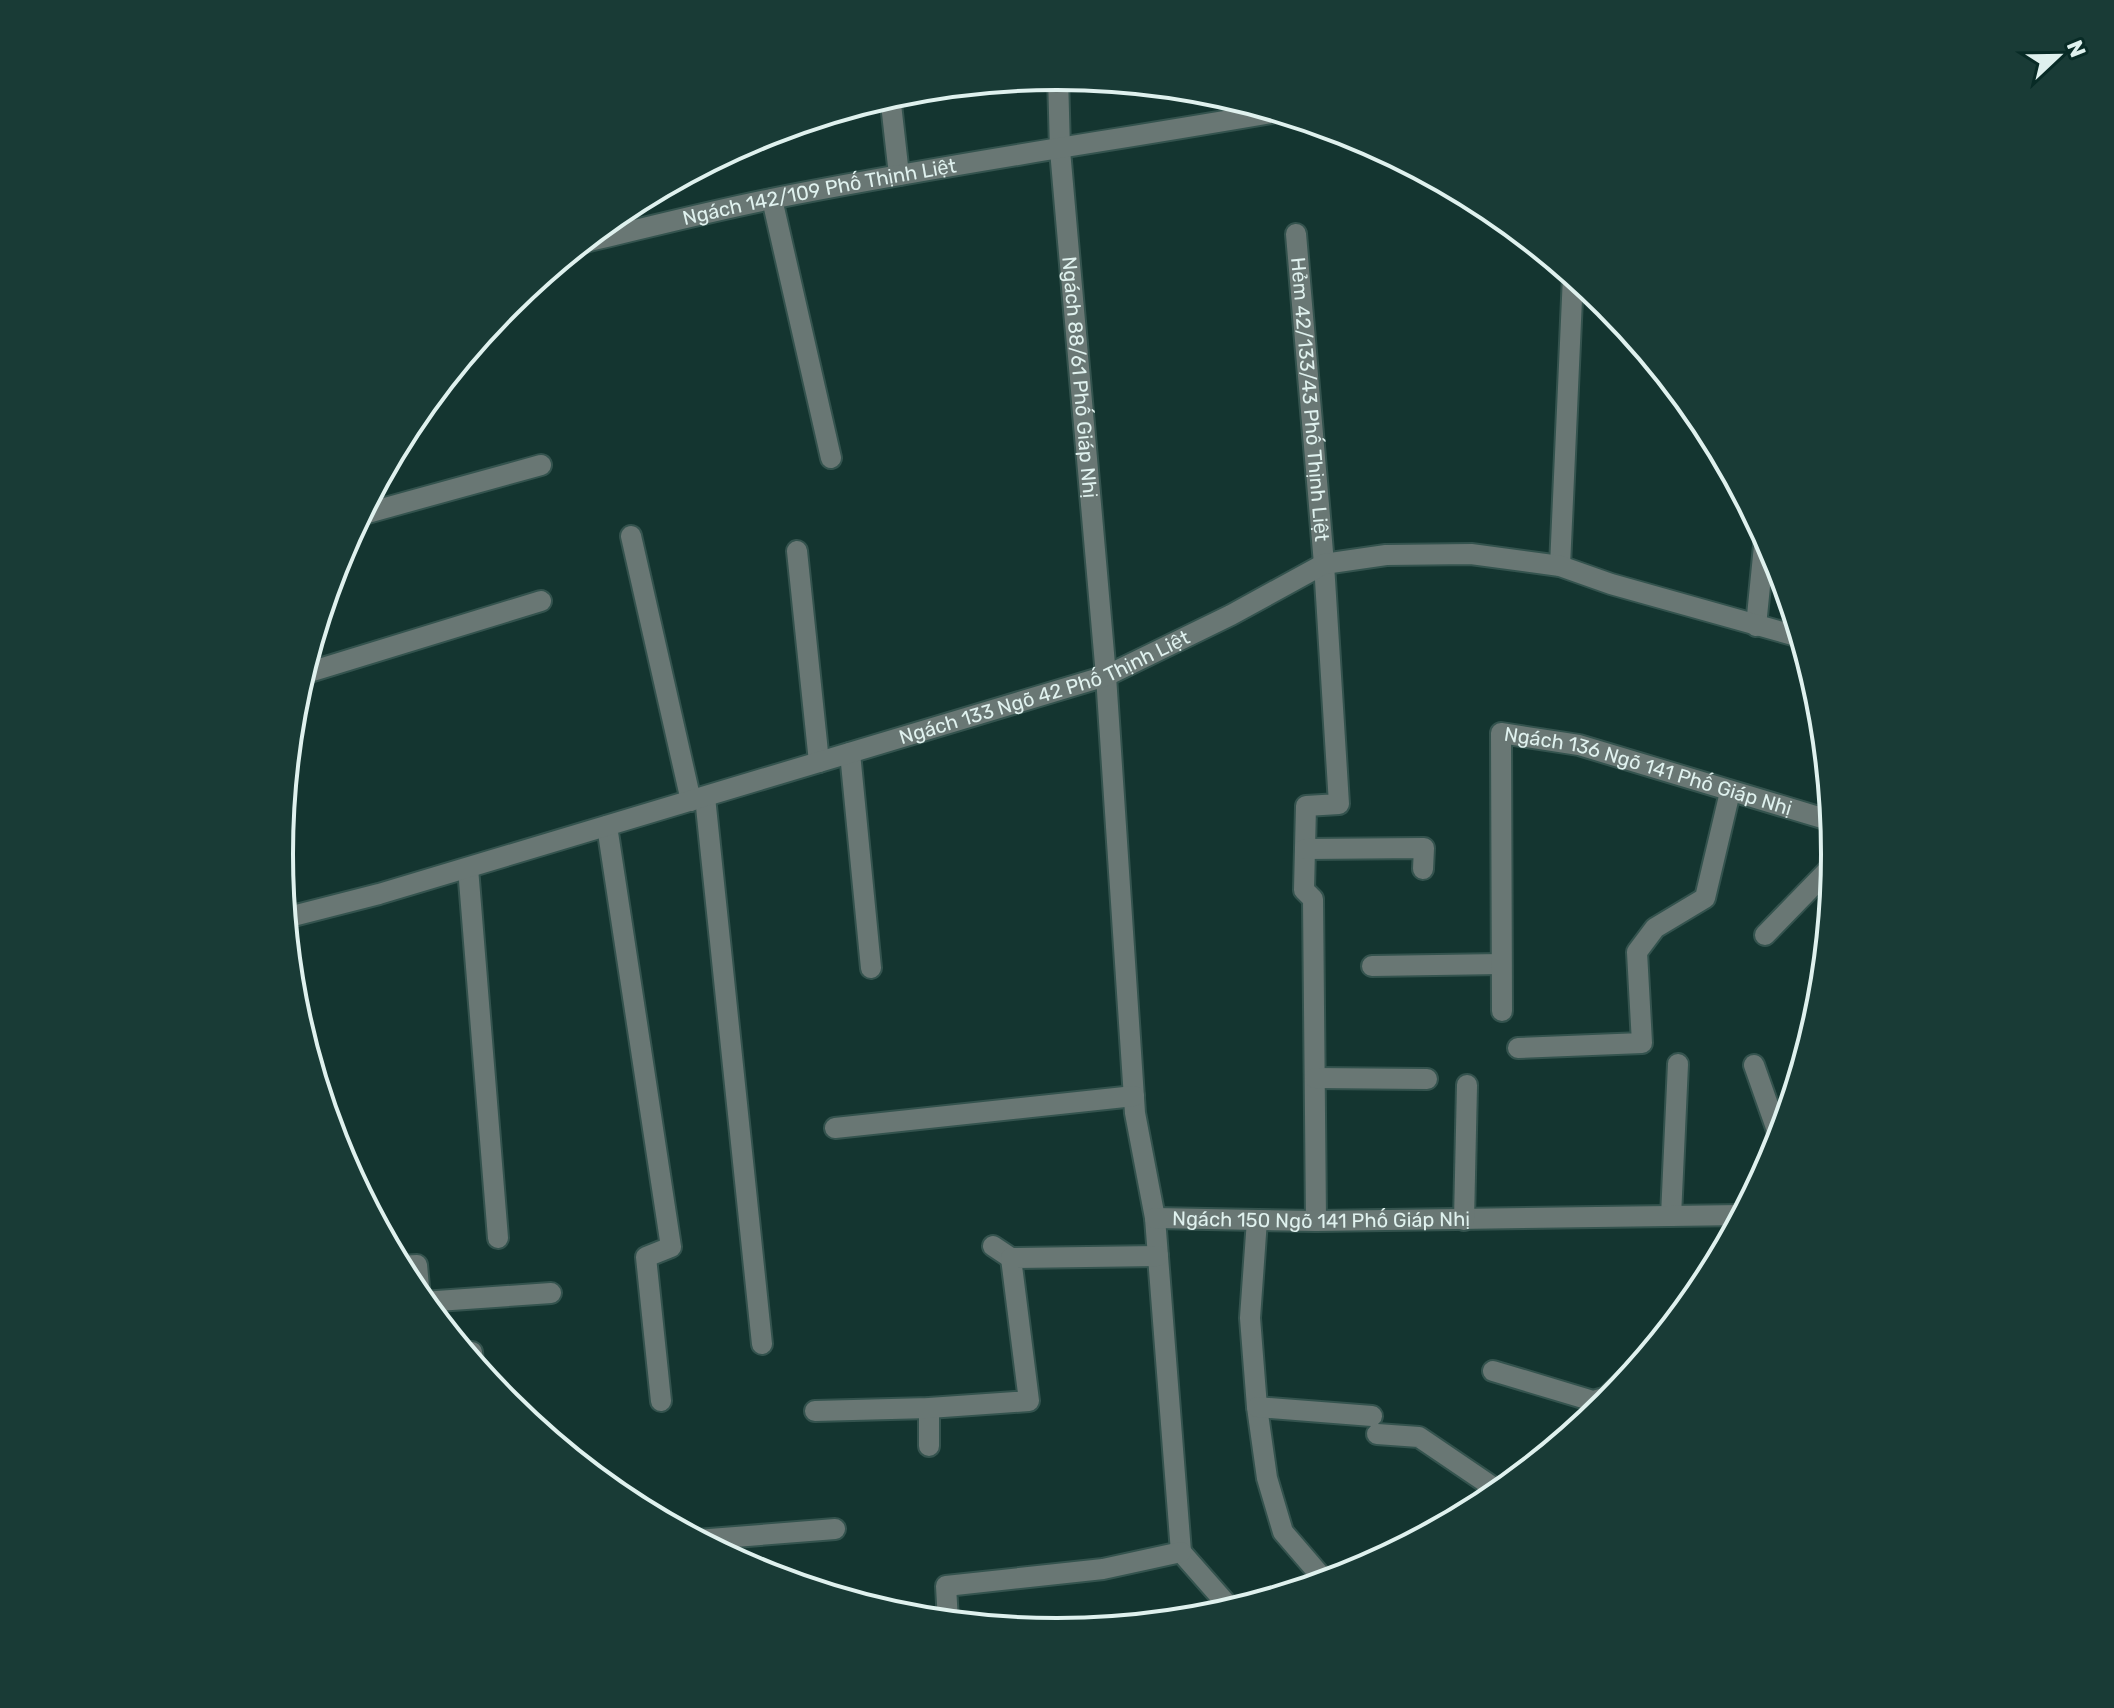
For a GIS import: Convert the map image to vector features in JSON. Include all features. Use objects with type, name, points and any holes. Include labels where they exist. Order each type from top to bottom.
[{"type":"street","name":"Ngách 88/61 Phố Giáp Nhị","points":[[1058,90],[1060,150],[1106,676]]},
{"type":"street","points":[[892,109],[899,175]]},
{"type":"street","name":"Ngách 142/109 Phố Thịnh Liệt","points":[[608,237],[772,199],[899,175],[1255,116]]},
{"type":"street","points":[[772,199],[831,458]]},
{"type":"street","name":"Hẻm 42/133/43 Phố Thịnh Liệt","points":[[1296,234],[1324,564],[1339,804],[1306,806],[1305,849]]},
{"type":"street","points":[[1560,566],[1572,291]]},
{"type":"street","points":[[375,511],[541,465]]},
{"type":"street","points":[[631,536],[698,799],[762,1344]]},
{"type":"street","points":[[797,551],[819,762]]},
{"type":"street","name":"Ngách 133 Ngõ 42 Phố Thịnh Liệt","points":[[296,915],[468,868],[1106,676],[1231,615],[1324,564],[1386,555],[1471,554],[1560,566],[1788,634]]},
{"type":"street","points":[[1756,626],[1763,561]]},
{"type":"street","points":[[316,670],[541,601]]},
{"type":"street","name":"Ngách 150 Ngõ 141 Phố Giáp Nhị","points":[[1106,676],[1135,1113],[1155,1218],[1316,1221],[1730,1215]]},
{"type":"street","name":"Ngách 136 Ngõ 141 Phố Giáp Nhị","points":[[1502,1011],[1501,733],[1579,745],[1654,765],[1730,792],[1820,817]]},
{"type":"street","points":[[850,753],[871,968]]},
{"type":"street","points":[[1518,1048],[1642,1043],[1637,952],[1655,928],[1705,898],[1730,792]]},
{"type":"street","points":[[607,826],[671,1247],[646,1257],[661,1401]]},
{"type":"street","points":[[1316,1221],[1313,899],[1304,890],[1305,849],[1424,848],[1423,869]]},
{"type":"street","points":[[468,868],[498,1238]]},
{"type":"street","points":[[1765,935],[1820,878]]},
{"type":"street","points":[[1372,966],[1501,964]]},
{"type":"street","points":[[1671,1216],[1678,1064]]},
{"type":"street","points":[[1754,1065],[1773,1119]]},
{"type":"street","points":[[1315,1078],[1427,1079]]},
{"type":"street","points":[[1464,1220],[1467,1085]]},
{"type":"street","points":[[835,1128],[1134,1096]]},
{"type":"street","points":[[1155,1218],[1181,1552],[1223,1599]]},
{"type":"street","points":[[1257,1220],[1250,1318],[1257,1407],[1267,1478],[1283,1532],[1317,1572]]},
{"type":"street","points":[[993,1246],[1011,1258],[1158,1256]]},
{"type":"street","points":[[815,1411],[1029,1401],[1011,1258]]},
{"type":"street","points":[[437,1299],[551,1293]]},
{"type":"street","points":[[1493,1371],[1590,1400]]},
{"type":"street","points":[[1257,1407],[1375,1425],[1419,1437],[1488,1484]]},
{"type":"street","points":[[929,1408],[929,1446]]},
{"type":"street","points":[[718,1538],[835,1529]]},
{"type":"street","points":[[947,1609],[946,1586],[1103,1569],[1181,1552]]}]
